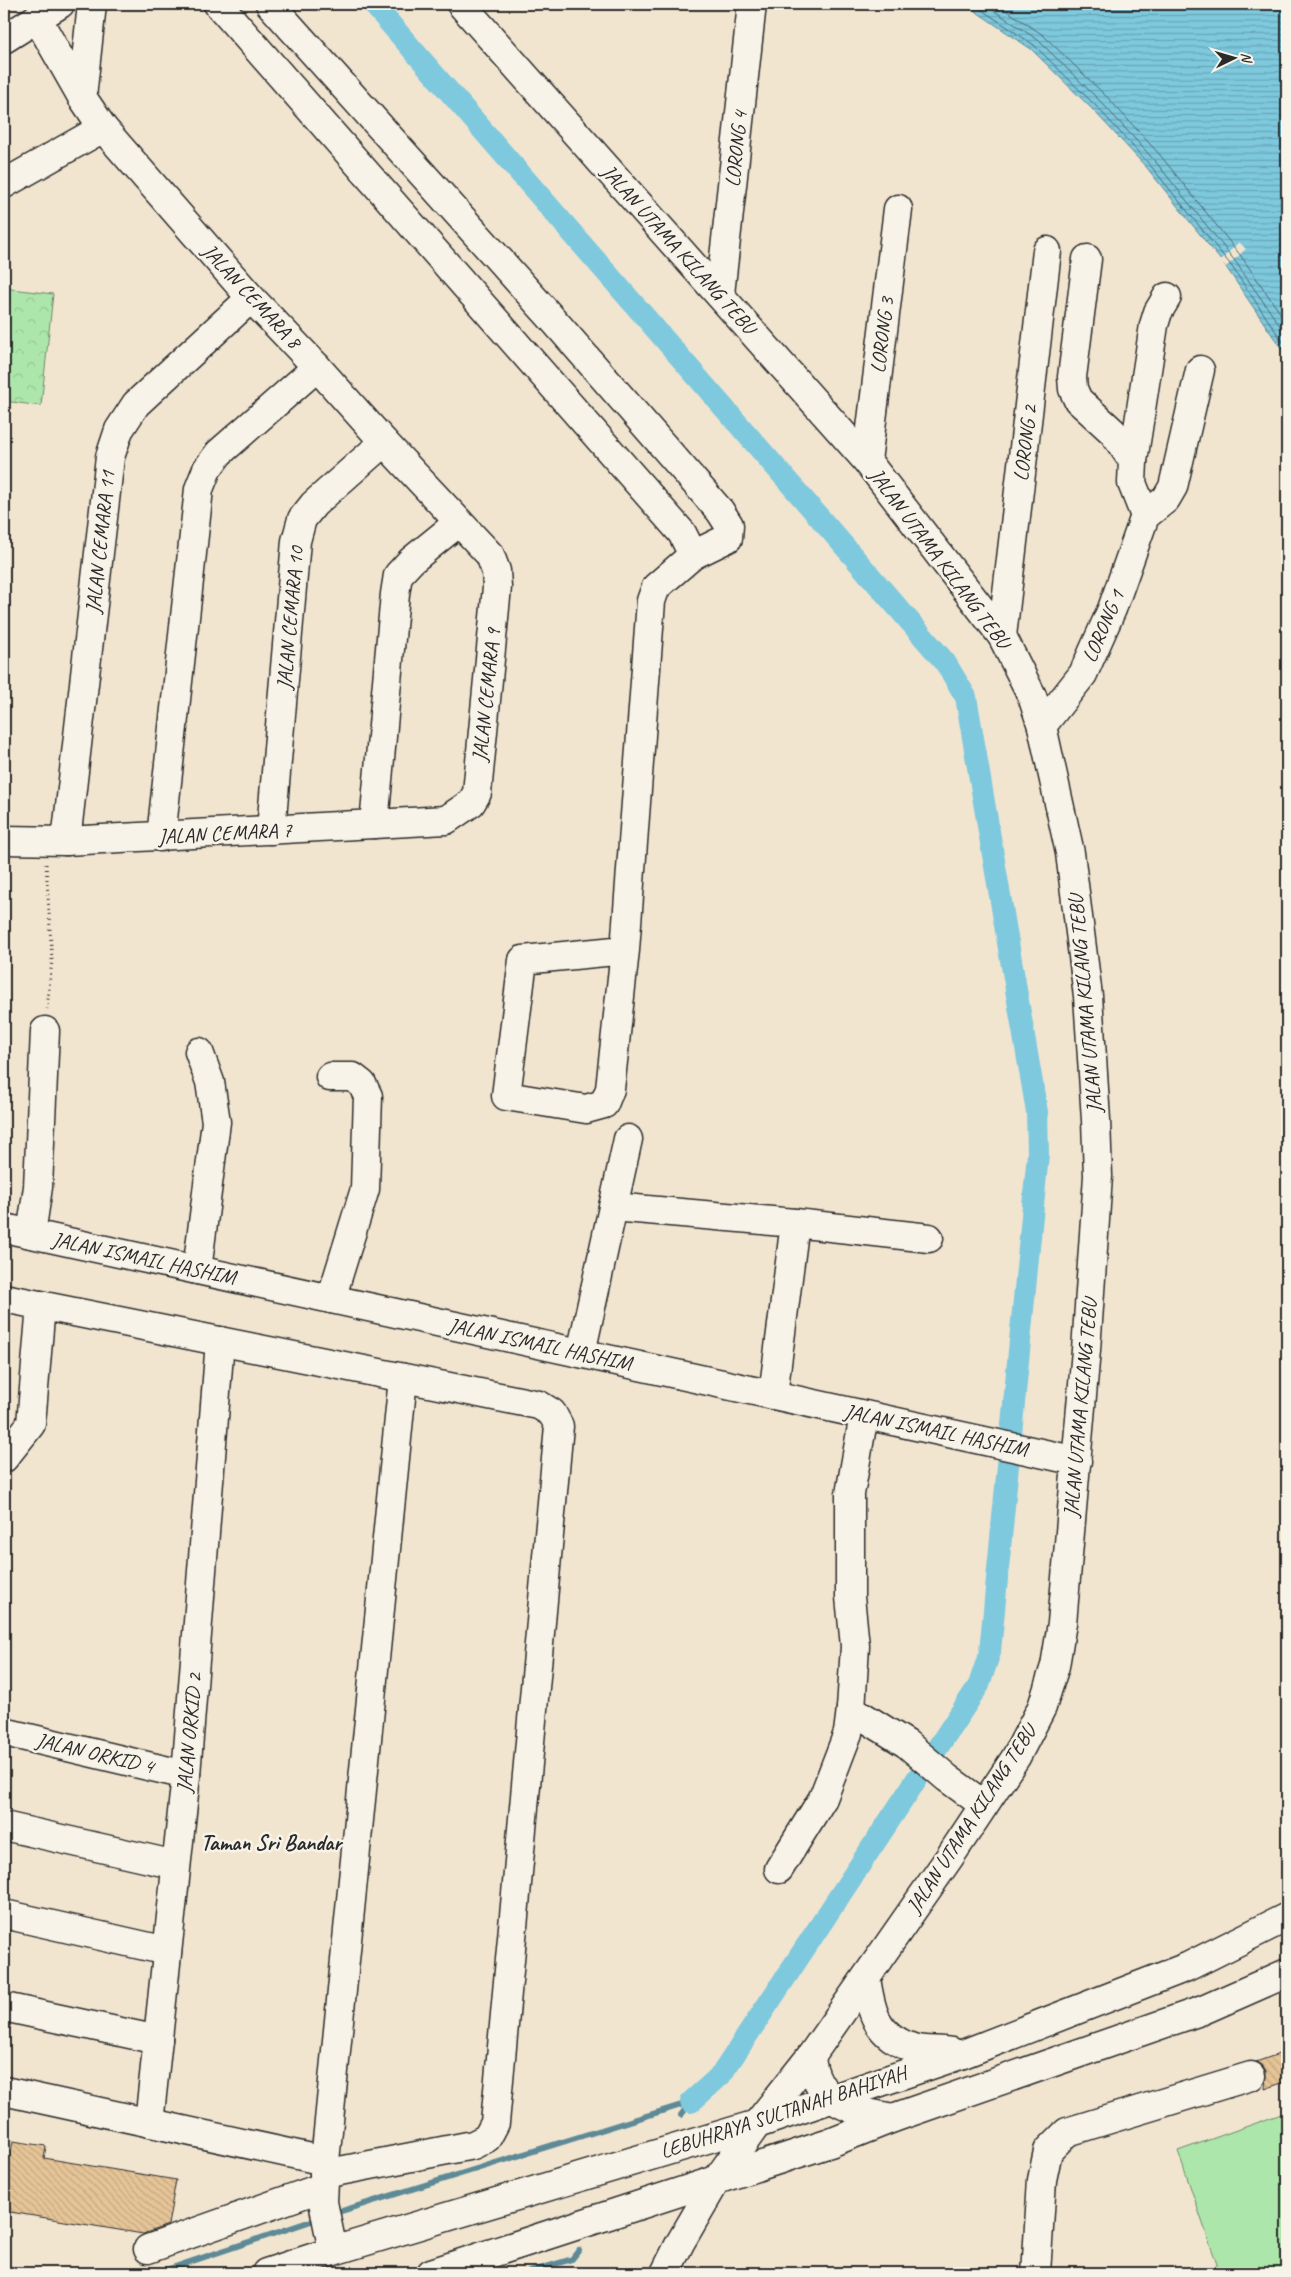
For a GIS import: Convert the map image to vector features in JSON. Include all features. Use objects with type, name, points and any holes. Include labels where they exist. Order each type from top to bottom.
[{"type":"street","points":[[82,97],[92,4]]},
{"type":"street","points":[[218,4],[682,533],[693,555]]},
{"type":"street","points":[[270,4],[556,323],[720,511],[729,525],[728,538],[693,555],[656,587],[651,602],[625,950],[610,1089],[604,1104],[586,1110],[506,1096],[523,960],[625,950]]},
{"type":"street","name":"JALAN UTAMA KILANG TEBU","points":[[461,4],[867,461],[1002,636],[1028,687],[1042,726],[1070,853],[1088,996],[1098,1176],[1077,1461],[1062,1623],[1055,1666],[1042,1707],[1016,1757],[866,1978],[811,2056],[757,2124],[716,2181],[674,2271]]},
{"type":"street","name":"LORONG 4","points":[[720,294],[752,4]]},
{"type":"street","points":[[4,39],[49,11]]},
{"type":"street","name":"JALAN CEMARA 8","points":[[49,11],[82,97],[103,128],[251,298],[317,366],[384,442],[490,555]]},
{"type":"street","points":[[4,184],[103,128]]},
{"type":"street","name":"LORONG 3","points":[[867,461],[898,209]]},
{"type":"street","name":"LORONG 2","points":[[1002,636],[1047,250]]},
{"type":"street","points":[[1087,259],[1072,377],[1074,389],[1078,400],[1113,432],[1133,461]]},
{"type":"street","points":[[1167,297],[1158,312],[1154,325],[1133,461],[1132,483],[1145,516],[1166,500],[1173,487],[1200,370]]},
{"type":"street","name":"JALAN CEMARA 11","points":[[66,841],[110,457],[119,430],[136,404],[251,298]]},
{"type":"street","points":[[524,353],[556,323]]},
{"type":"street","points":[[161,837],[199,489],[207,469],[219,453],[317,366]]},
{"type":"street","name":"JALAN CEMARA 10","points":[[271,830],[296,541],[302,519],[314,504],[384,442]]},
{"type":"street","name":"LORONG 1","points":[[1042,726],[1086,667],[1112,609],[1145,516]]},
{"type":"street","points":[[374,824],[398,575],[411,561],[459,522]]},
{"type":"street","name":"JALAN CEMARA 9","points":[[446,820],[471,803],[477,793],[497,587],[496,571],[490,555]]},
{"type":"street","name":"JALAN CEMARA 7","points":[[4,840],[66,841],[161,837],[446,820]]},
{"type":"street","points":[[31,1234],[38,1187],[45,1031]]},
{"type":"street","points":[[197,1270],[216,1122],[210,1082],[199,1052]]},
{"type":"street","points":[[330,1077],[353,1077],[362,1084],[368,1096],[369,1110],[365,1189],[332,1299]]},
{"type":"street","points":[[581,1353],[628,1140]]},
{"type":"street","points":[[613,1207],[795,1222],[929,1238]]},
{"type":"street","points":[[772,1395],[795,1222]]},
{"type":"street","name":"JALAN ISMAIL HASHIM","points":[[4,1228],[1077,1461]]},
{"type":"street","points":[[4,1298],[539,1405],[552,1414],[559,1426],[495,2123],[487,2138],[473,2145],[323,2181],[148,2249]]},
{"type":"street","points":[[4,1458],[30,1424],[41,1305]]},
{"type":"street","name":"JALAN ORKID 2","points":[[149,2123],[186,1775],[220,1341]]},
{"type":"street","points":[[330,2241],[323,2181],[403,1378]]},
{"type":"street","points":[[779,1869],[823,1798],[848,1733],[855,1646],[850,1597],[850,1494],[864,1415]]},
{"type":"street","points":[[851,1709],[907,1744],[947,1778],[984,1804]]},
{"type":"street","name":"JALAN ORKID 4","points":[[4,1732],[186,1775]]},
{"type":"street","points":[[4,1826],[176,1865]]},
{"type":"street","points":[[4,1914],[167,1951]]},
{"type":"street","name":"LEBUHRAYA SULTANAH BAHIYAH","points":[[266,2273],[330,2241],[757,2124],[963,2054],[1187,1967],[1287,1917]]},
{"type":"street","name":"LEBUHRAYA SULTANAH BAHIYAH","points":[[431,2273],[830,2143],[893,2118],[1203,2010],[1287,1973]]},
{"type":"street","points":[[866,1978],[870,2008],[880,2026],[896,2040],[915,2048],[963,2054]]},
{"type":"street","points":[[4,2007],[158,2040]]},
{"type":"street","points":[[811,2056],[815,2077],[830,2098],[853,2109],[893,2118]]},
{"type":"street","points":[[1036,2273],[1042,2180],[1048,2151],[1067,2132],[1251,2076]]},
{"type":"street","points":[[4,2091],[149,2123],[323,2181]]},
{"type":"path","points":[[45,1031],[52,960],[45,857],[66,841]]},
{"type":"green space","points":[[4,288],[53,294],[41,406],[4,401]]},
{"type":"green space","points":[[1287,2112],[1287,2273],[1220,2273],[1178,2151]]},
{"type":"water","points":[[965,4],[1287,4],[1287,357],[1226,267],[1147,168],[1094,111],[1031,49]]},
{"type":"pier","points":[[1239,242],[1246,249],[1226,267],[1220,261]]},
{"type":"building","points":[[1287,2051],[1287,2081],[1265,2089],[1266,2071],[1262,2065],[1256,2062]]},
{"type":"building","points":[[13,2141],[46,2146],[44,2158],[176,2180],[168,2225],[143,2234],[4,2211],[4,2170],[7,2151],[11,2152]]},
{"type":"waterway","points":[[373,4],[945,662],[966,697],[1037,1112],[1038,1154],[990,1652],[979,1685],[721,2075],[691,2102]]},
{"type":"waterway","points":[[681,2115],[691,2102]]},
{"type":"waterway","points":[[332,2214],[691,2102]]},
{"type":"waterway","points":[[157,2273],[320,2218]]},
{"type":"waterway","points":[[526,2273],[572,2259],[579,2250]]},
{"type":"district","name":"Taman Sri Bandar","points":[[271,1843]]}]
